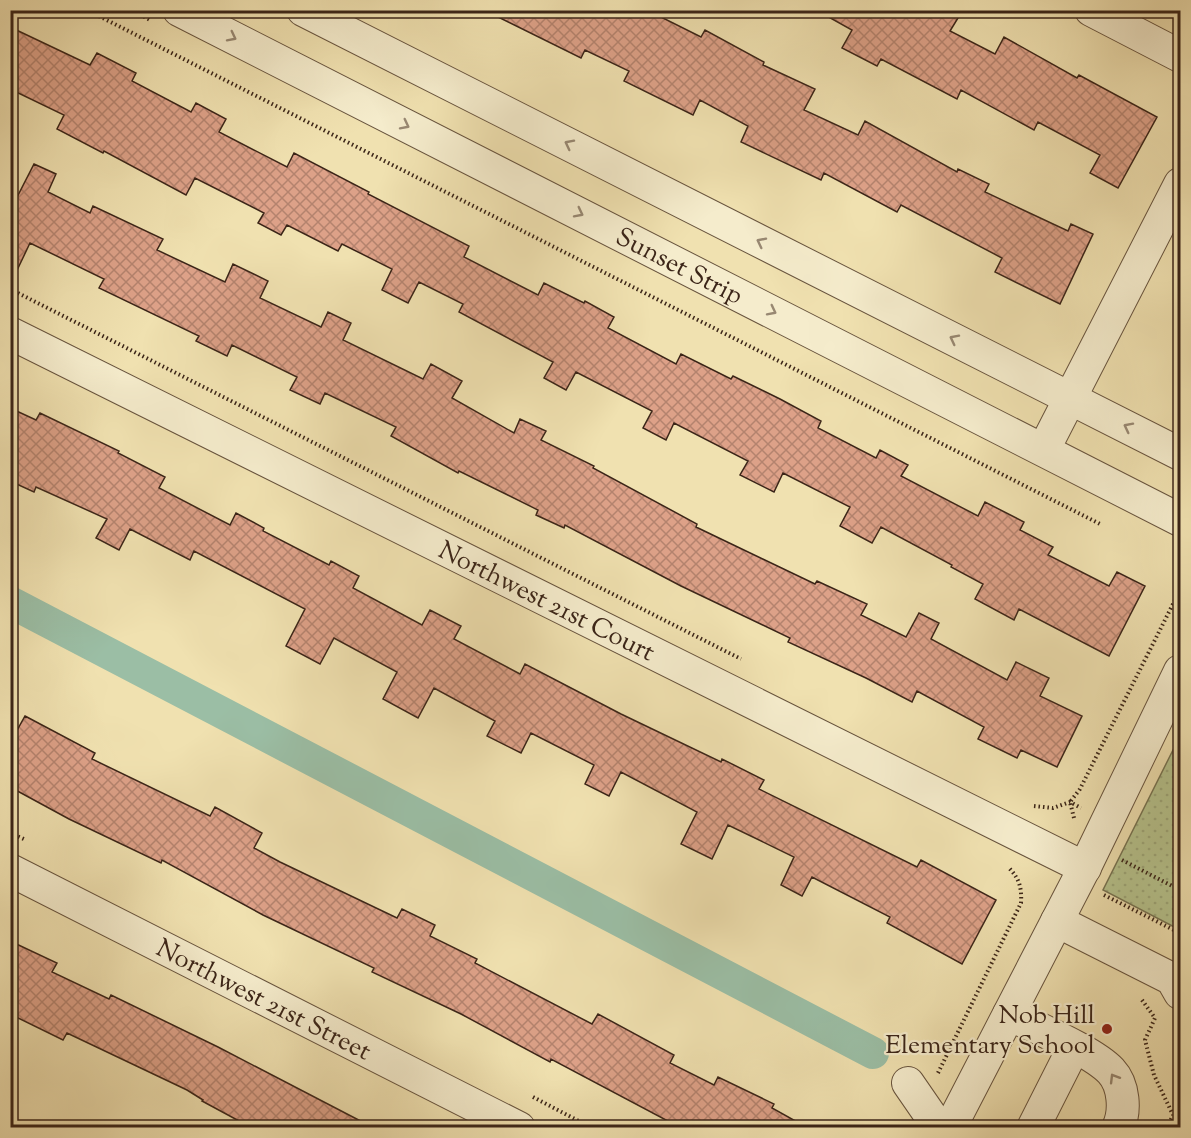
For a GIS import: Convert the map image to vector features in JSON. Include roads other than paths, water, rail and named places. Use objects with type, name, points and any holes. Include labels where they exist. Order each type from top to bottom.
[{"type":"street","name":"Sunset Strip","points":[[179,10],[1180,520]]},
{"type":"street","points":[[303,10],[1180,454]]},
{"type":"street","points":[[1091,10],[1180,56]]},
{"type":"street","points":[[1044,449],[1180,184]]},
{"type":"street","name":"Northwest 21st Court","points":[[10,333],[1091,880]]},
{"type":"street","points":[[950,1128],[1057,921],[1091,880],[1180,671]]},
{"type":"street","name":"Northwest 21st Street","points":[[10,870],[519,1128]]},
{"type":"street","points":[[1057,921],[1178,985]]},
{"type":"street","points":[[1009,1014],[1097,1059],[1112,1072],[1120,1088],[1124,1104],[1122,1120],[1118,1128]]},
{"type":"street","points":[[1033,1128],[1074,1047]]},
{"type":"waterway","points":[[10,602],[873,1053]]},
{"type":"place","name":"Nob Hill Elementary School","points":[[1107,1029]]}]
